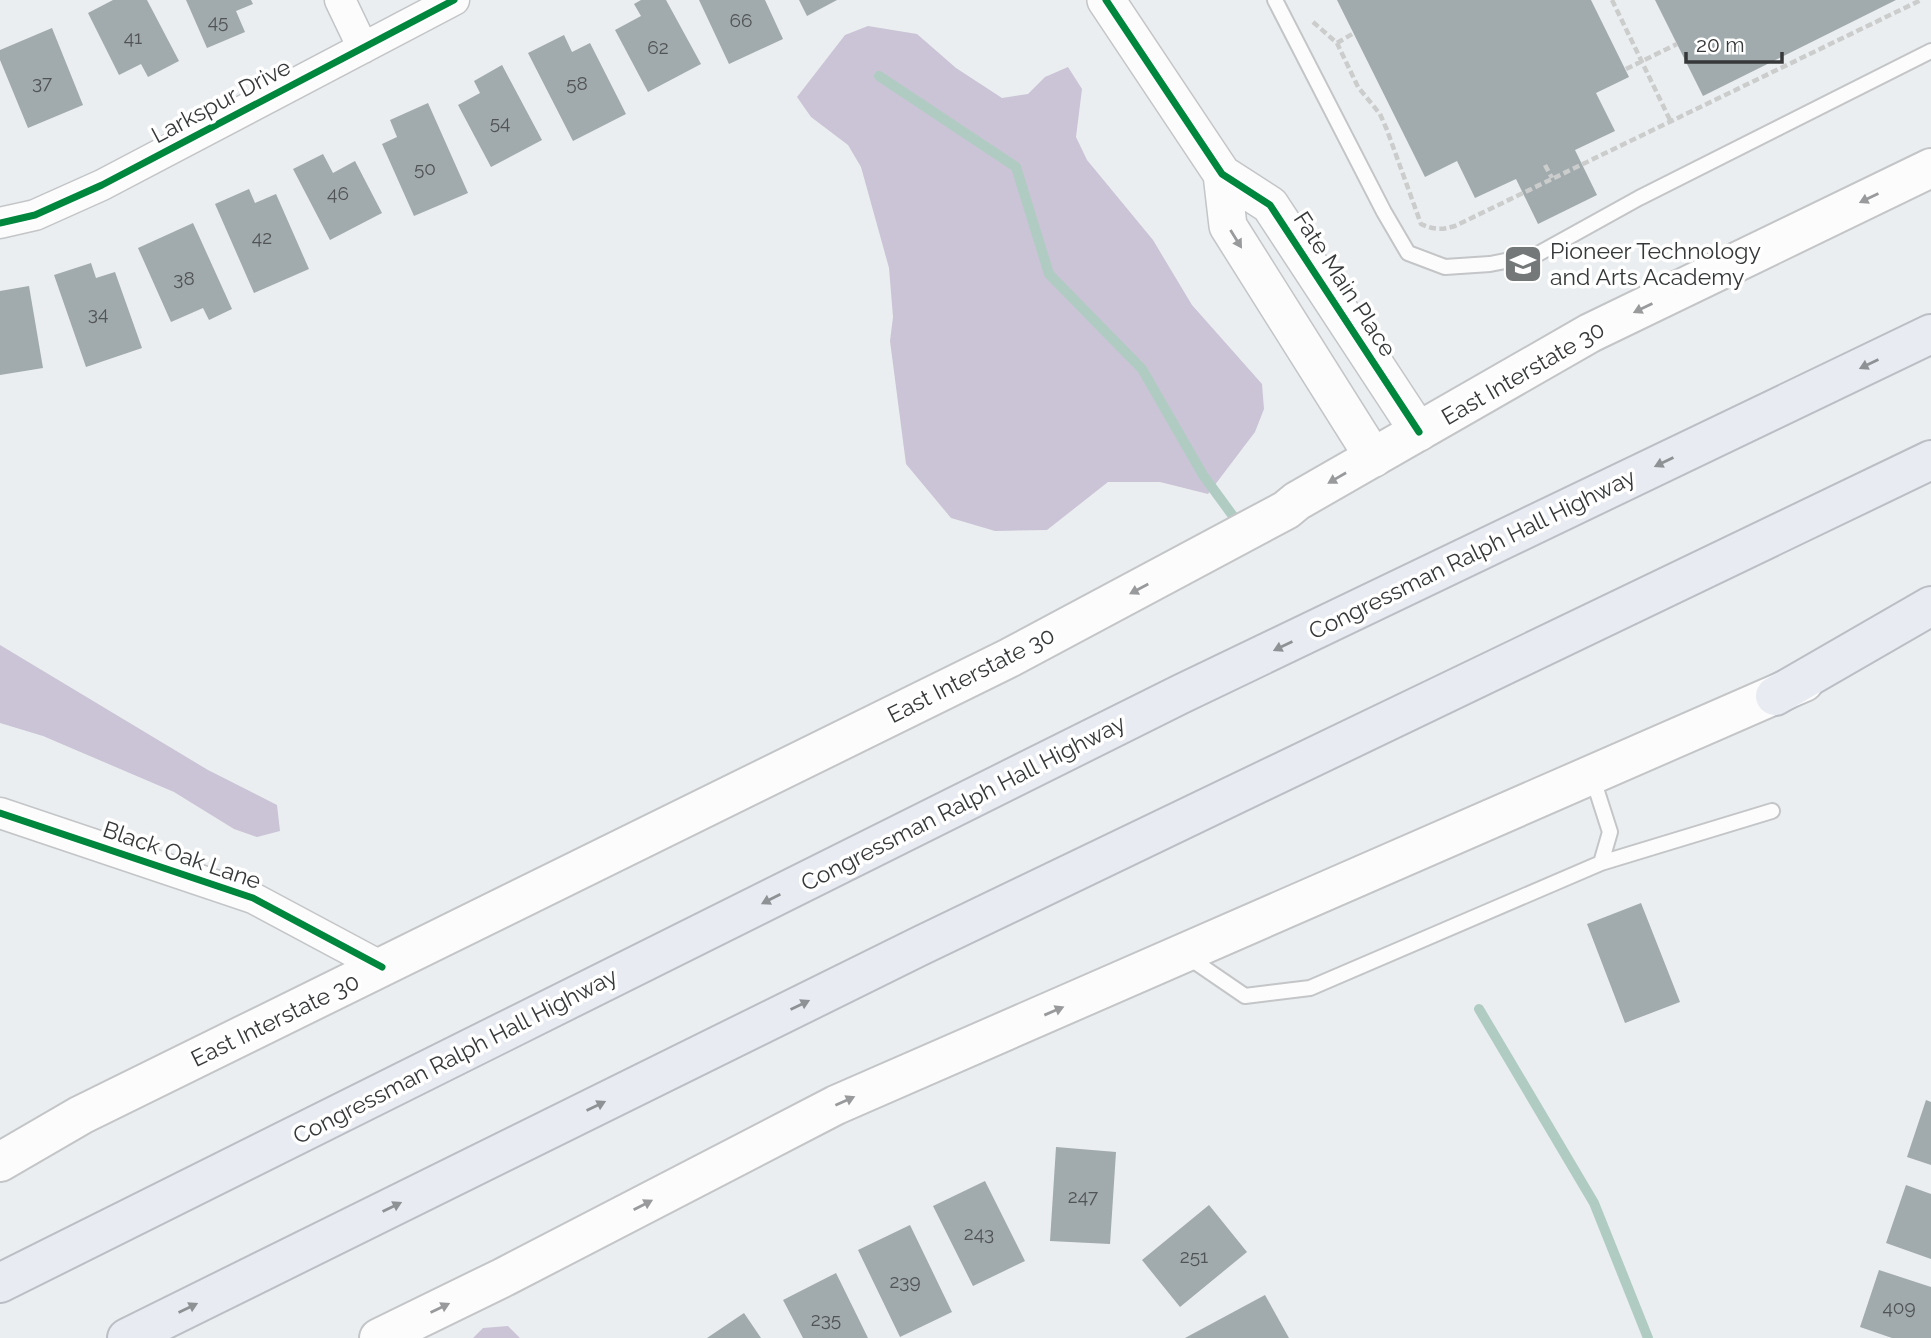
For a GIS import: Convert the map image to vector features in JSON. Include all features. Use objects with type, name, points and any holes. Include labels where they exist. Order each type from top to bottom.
[{"type":"highway","name":"Congressman Ralph Hall Highway","points":[[0,1283],[1181,694],[1931,334]]},
{"type":"highway","points":[[127,1338],[908,952],[1931,460]]},
{"type":"highway","points":[[1775,696],[1931,607]]},
{"type":"main road","name":"East Interstate 30","points":[[0,1162],[81,1115],[1009,658],[1286,510],[1297,501],[1590,333],[1931,169]]},
{"type":"main road","points":[[379,1338],[504,1277],[836,1105],[1775,696],[1931,623]]},
{"type":"street","points":[[341,0],[363,48]]},
{"type":"street","name":"Larkspur Drive","points":[[0,223],[35,215],[102,186],[454,0]]},
{"type":"street","name":"Fate Main Place","points":[[1106,0],[1222,174],[1270,205],[1419,432]]},
{"type":"street","name":"Fate Main Place","points":[[1222,174],[1228,226],[1374,457]]},
{"type":"street","name":"Black Oak Lane","points":[[0,813],[253,898],[382,967]]},
{"type":"lane","points":[[1275,0],[1384,212],[1408,253],[1445,267],[1490,264],[1536,255],[1639,198],[1931,51]]},
{"type":"lane","points":[[1592,776],[1610,832],[1601,863]]},
{"type":"lane","points":[[1184,954],[1245,996],[1310,988],[1601,863],[1772,811]]},
{"type":"path","points":[[1612,0],[1670,120]]},
{"type":"path","points":[[1307,11],[1312,21],[1337,43],[1358,87],[1380,114],[1421,224],[1431,229],[1443,229],[1455,226],[1921,0]]},
{"type":"path","points":[[1337,43],[1354,33]]},
{"type":"path","points":[[1626,69],[1677,44]]},
{"type":"path","points":[[1545,164],[1552,178]]},
{"type":"shaded area","points":[[868,26],[917,34],[956,68],[1002,98],[1028,94],[1045,77],[1068,67],[1082,89],[1076,137],[1087,160],[1153,240],[1192,305],[1262,384],[1264,409],[1255,432],[1208,494],[1160,482],[1108,482],[1047,530],[995,531],[951,518],[906,464],[890,341],[893,317],[889,268],[861,167],[848,145],[811,117],[797,97],[845,35]]},
{"type":"shaded area","points":[[0,645],[208,770],[277,805],[280,831],[257,837],[234,829],[174,792],[43,736],[0,723]]},
{"type":"shaded area","points":[[508,1326],[520,1338],[473,1338],[483,1328]]},
{"type":"building","points":[[113,0],[147,0],[179,61],[148,77],[141,64],[119,75],[88,13]]},
{"type":"building","points":[[186,0],[251,0],[253,4],[236,11],[245,32],[207,48]]},
{"type":"building","points":[[641,0],[666,0],[701,64],[648,92],[615,30],[641,16],[634,4]]},
{"type":"building","points":[[699,0],[765,0],[783,39],[729,64]]},
{"type":"building","points":[[799,0],[837,0],[807,16]]},
{"type":"building","points":[[1337,0],[1591,0],[1629,77],[1596,93],[1615,131],[1575,150],[1597,195],[1538,224],[1516,179],[1475,198],[1457,161],[1425,177]]},
{"type":"building","points":[[1655,0],[1896,0],[1703,96]]},
{"type":"building","points":[[52,28],[83,105],[28,128],[0,60],[0,50]]},
{"type":"building","points":[[564,35],[572,52],[590,43],[626,114],[573,141],[528,53]]},
{"type":"building","points":[[502,65],[542,140],[491,167],[458,105],[480,93],[474,81]]},
{"type":"building","points":[[428,103],[468,193],[414,216],[382,144],[397,137],[390,120]]},
{"type":"building","points":[[323,154],[333,173],[355,161],[382,213],[330,240],[293,169]]},
{"type":"building","points":[[249,189],[255,203],[276,194],[309,269],[254,293],[215,204]]},
{"type":"building","points":[[193,223],[232,309],[209,320],[203,308],[171,322],[138,248]]},
{"type":"building","points":[[91,263],[96,278],[115,272],[142,348],[86,367],[54,275]]},
{"type":"building","points":[[29,286],[43,368],[0,375],[0,291]]},
{"type":"building","points":[[1641,903],[1680,1002],[1625,1023],[1587,924]]},
{"type":"building","points":[[1926,1100],[1931,1102],[1931,1165],[1907,1157]]},
{"type":"building","points":[[1056,1147],[1116,1152],[1110,1244],[1050,1241]]},
{"type":"building","points":[[985,1181],[1025,1261],[973,1286],[933,1206]]},
{"type":"building","points":[[1906,1185],[1931,1194],[1931,1259],[1886,1243]]},
{"type":"building","points":[[1209,1205],[1247,1252],[1180,1307],[1142,1260]]},
{"type":"building","points":[[910,1225],[952,1312],[900,1337],[858,1250]]},
{"type":"building","points":[[1879,1270],[1931,1287],[1931,1338],[1892,1338],[1860,1327]]},
{"type":"building","points":[[836,1273],[868,1338],[803,1338],[783,1300]]},
{"type":"building","points":[[1265,1295],[1289,1338],[1185,1338]]},
{"type":"building","points":[[744,1313],[761,1338],[707,1338]]},
{"type":"waterway","points":[[879,76],[1016,167],[1049,274],[1142,369],[1203,475],[1233,516]]},
{"type":"waterway","points":[[1479,1009],[1594,1203],[1648,1338]]},
{"type":"cycle path","points":[[0,223],[35,215],[102,185],[454,0]]},
{"type":"cycle path","points":[[1106,0],[1222,174],[1270,205],[1419,432]]},
{"type":"cycle path","points":[[0,813],[253,898],[382,967]]},
{"type":"place","name":"Pioneer Technology and Arts Academy","points":[[1523,264]]}]
